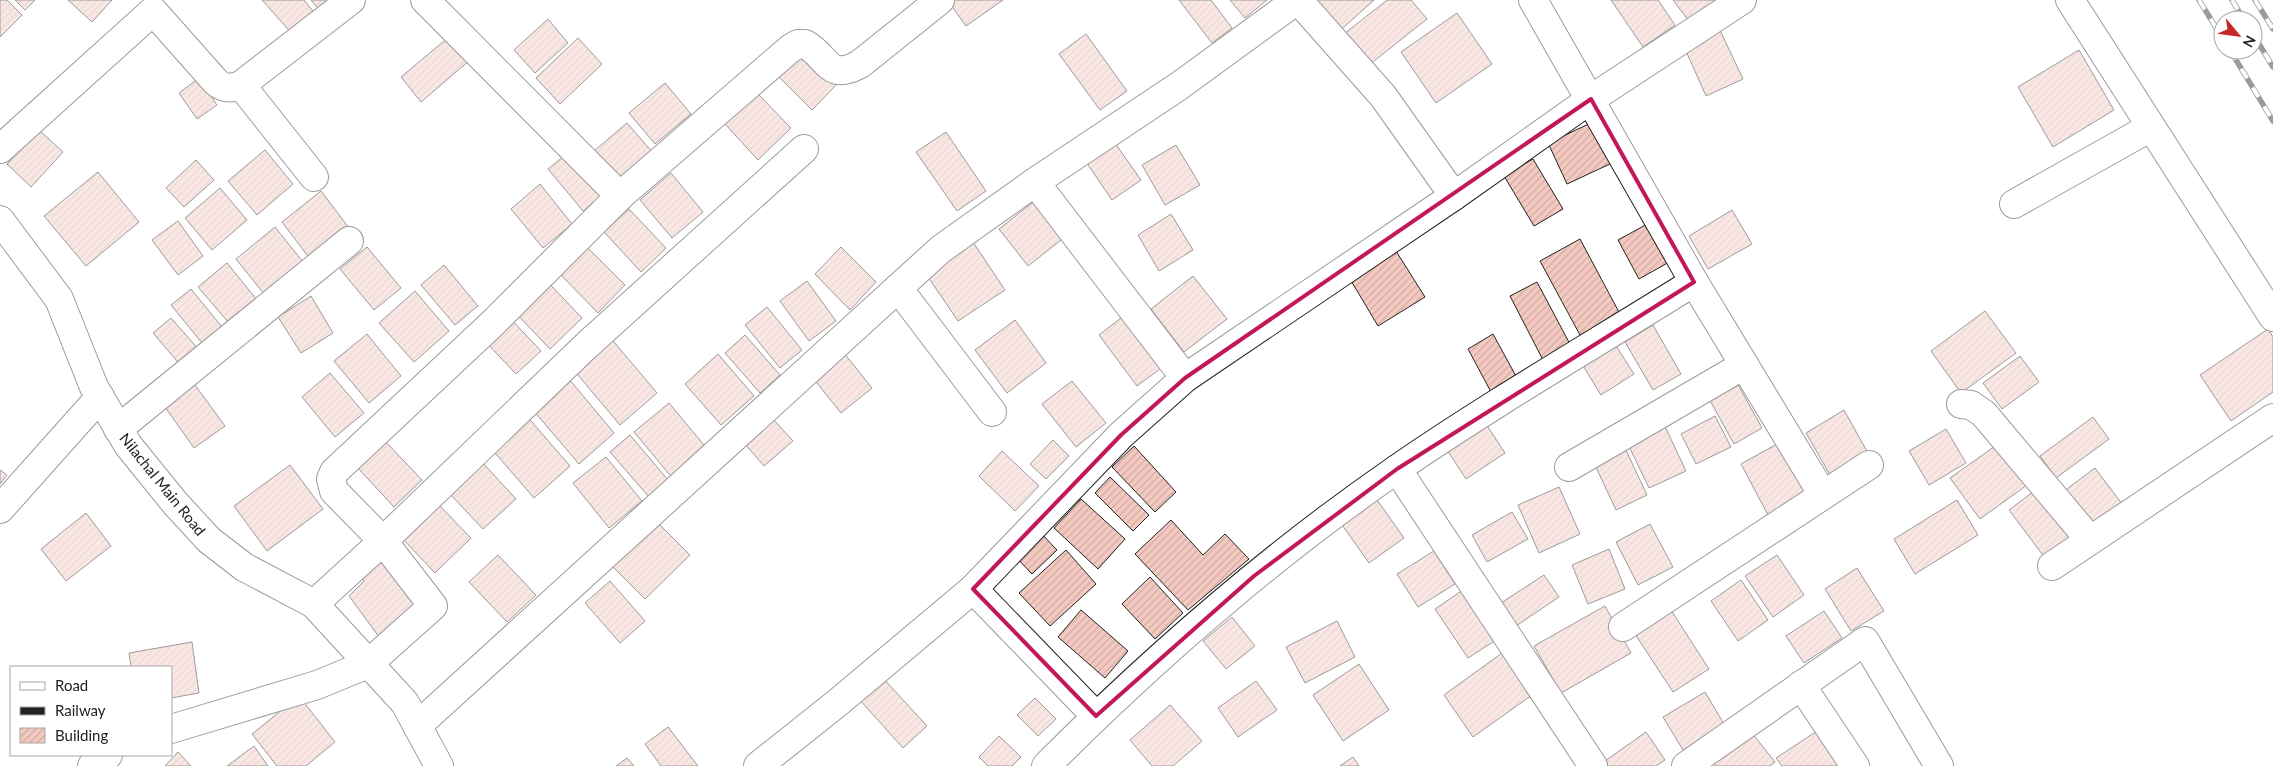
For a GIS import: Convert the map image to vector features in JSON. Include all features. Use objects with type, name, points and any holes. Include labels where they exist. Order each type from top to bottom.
[{"type":"street","points":[[0,149],[159,6],[216,82],[222,87],[232,88],[241,85],[351,0]]},
{"type":"street","points":[[425,0],[620,196]]},
{"type":"street","points":[[172,729],[317,685],[368,664],[433,606],[383,541],[334,491],[331,479],[334,472],[494,322],[620,196],[791,48],[804,44],[838,72],[849,70],[860,64],[940,0]]},
{"type":"street","points":[[417,726],[941,249],[1035,182],[1179,86],[1298,0],[1383,96],[1454,196]]},
{"type":"street","points":[[1533,0],[1694,282],[1823,495]]},
{"type":"street","points":[[758,766],[836,704],[973,589],[1121,435],[1185,378],[1454,196],[1591,99],[1742,0]]},
{"type":"street","points":[[2070,0],[2273,317]]},
{"type":"street","points":[[241,85],[314,177]]},
{"type":"street","points":[[2014,204],[2151,127]]},
{"type":"street","points":[[314,604],[383,541],[587,345],[804,149]]},
{"type":"street","points":[[1035,182],[1185,378]]},
{"type":"street","name":"Nilachal Main Road","points":[[0,220],[59,299],[100,397],[128,445],[175,504],[209,540],[244,567],[314,604],[405,702],[438,766]]},
{"type":"street","points":[[118,428],[349,241]]},
{"type":"street","points":[[1046,766],[1096,716],[1254,576],[1397,469],[1694,282]]},
{"type":"street","points":[[898,288],[992,412]]},
{"type":"street","points":[[1569,468],[1744,366]]},
{"type":"street","points":[[0,509],[100,397]]},
{"type":"street","points":[[1962,404],[1971,405],[1984,414],[2090,540]]},
{"type":"street","points":[[2052,566],[2273,418]]},
{"type":"street","points":[[1623,627],[1869,465]]},
{"type":"street","points":[[1397,469],[1593,766]]},
{"type":"street","points":[[973,589],[1096,716]]},
{"type":"street","points":[[1686,766],[1865,642],[1939,766]]},
{"type":"street","points":[[1801,685],[1854,766]]},
{"type":"street","points":[[92,766],[107,756]]},
{"type":"highlighted area","points":[[1591,99],[1694,282],[1397,469],[1254,576],[1096,716],[973,589],[1121,435],[1185,378]]},
{"type":"building","points":[[0,0],[7,0],[22,15],[0,37]]},
{"type":"building","points":[[15,0],[35,0],[25,10]]},
{"type":"building","points":[[68,0],[112,0],[92,22]]},
{"type":"building","points":[[262,0],[304,0],[317,16],[294,36]]},
{"type":"building","points":[[311,0],[333,0],[320,11]]},
{"type":"building","points":[[949,0],[1003,0],[966,26]]},
{"type":"building","points":[[1179,0],[1211,0],[1232,28],[1212,43]]},
{"type":"building","points":[[1230,0],[1267,0],[1245,18]]},
{"type":"building","points":[[1316,0],[1374,0],[1335,35]]},
{"type":"building","points":[[1387,0],[1411,0],[1427,19],[1369,65],[1344,34]]},
{"type":"building","points":[[1611,0],[1658,0],[1675,25],[1643,47]]},
{"type":"building","points":[[1673,0],[1734,0],[1695,29]]},
{"type":"building","points":[[1457,13],[1492,64],[1436,103],[1401,52]]},
{"type":"building","points":[[548,19],[568,43],[535,73],[514,50]]},
{"type":"building","points":[[1718,26],[1743,79],[1706,96],[1682,42]]},
{"type":"building","points":[[1086,34],[1127,91],[1100,110],[1059,54]]},
{"type":"building","points":[[450,36],[470,60],[421,102],[401,77]]},
{"type":"building","points":[[578,38],[602,64],[560,104],[536,78]]},
{"type":"building","points":[[801,48],[837,84],[812,110],[776,74]]},
{"type":"building","points":[[2079,50],[2114,110],[2053,147],[2018,87]]},
{"type":"building","points":[[199,78],[217,105],[197,119],[179,93]]},
{"type":"building","points":[[665,83],[691,114],[655,144],[629,113]]},
{"type":"building","points":[[757,93],[791,128],[758,160],[725,124]]},
{"type":"building","points":[[1593,122],[1612,163],[1567,184],[1548,143]]},
{"type":"building","points":[[627,123],[653,153],[620,182],[594,151]]},
{"type":"building","points":[[39,130],[63,152],[31,187],[7,164]]},
{"type":"building","points":[[946,132],[986,191],[957,211],[916,152]]},
{"type":"building","points":[[1110,136],[1141,180],[1112,200],[1082,156]]},
{"type":"building","points":[[1176,145],[1200,185],[1165,205],[1142,165]]},
{"type":"building","points":[[265,150],[293,184],[257,215],[228,181]]},
{"type":"building","points":[[569,152],[605,193],[583,211],[548,169]]},
{"type":"building","points":[[1533,159],[1563,209],[1534,226],[1504,176]]},
{"type":"building","points":[[196,160],[214,180],[184,207],[166,188]]},
{"type":"building","points":[[98,172],[139,222],[86,266],[44,216]]},
{"type":"building","points":[[671,173],[703,212],[672,238],[640,200]]},
{"type":"building","points":[[540,184],[572,224],[543,248],[511,209]]},
{"type":"building","points":[[220,188],[247,220],[212,250],[185,218]]},
{"type":"building","points":[[321,191],[349,228],[310,259],[282,222]]},
{"type":"building","points":[[1037,199],[1065,237],[1028,266],[999,229]]},
{"type":"building","points":[[629,209],[666,248],[641,272],[604,232]]},
{"type":"building","points":[[1732,210],[1752,244],[1708,269],[1689,236]]},
{"type":"building","points":[[1171,214],[1193,250],[1159,271],[1138,235]]},
{"type":"building","points":[[178,221],[203,256],[178,275],[152,240]]},
{"type":"building","points":[[1651,222],[1671,261],[1639,279],[1618,240]]},
{"type":"building","points":[[275,227],[303,262],[264,294],[236,259]]},
{"type":"building","points":[[1580,239],[1620,314],[1580,335],[1540,261]]},
{"type":"building","points":[[973,242],[1005,290],[958,321],[926,274]]},
{"type":"building","points":[[583,243],[625,285],[598,313],[556,270]]},
{"type":"building","points":[[367,247],[401,288],[374,310],[340,269]]},
{"type":"building","points":[[841,247],[876,282],[850,310],[815,274]]},
{"type":"building","points":[[1396,251],[1425,297],[1378,326],[1350,279]]},
{"type":"building","points":[[227,263],[257,300],[229,323],[198,287]]},
{"type":"building","points":[[444,265],[478,306],[455,325],[421,285]]},
{"type":"building","points":[[1193,276],[1227,319],[1184,352],[1151,309]]},
{"type":"building","points":[[543,277],[582,318],[550,349],[511,308]]},
{"type":"building","points":[[807,281],[836,321],[809,341],[780,301]]},
{"type":"building","points":[[1537,282],[1571,346],[1543,360],[1510,296]]},
{"type":"building","points":[[191,289],[222,327],[202,343],[171,305]]},
{"type":"building","points":[[415,291],[449,331],[414,362],[379,323]]},
{"type":"building","points":[[311,296],[333,333],[301,353],[278,317]]},
{"type":"building","points":[[767,307],[802,350],[780,368],[745,325]]},
{"type":"building","points":[[1985,311],[2016,353],[1961,393],[1931,351]]},
{"type":"building","points":[[506,314],[541,351],[516,374],[481,337]]},
{"type":"building","points":[[1126,314],[1164,366],[1137,386],[1099,335]]},
{"type":"building","points":[[171,318],[200,351],[182,367],[153,333]]},
{"type":"building","points":[[1015,320],[1046,363],[1007,393],[975,350]]},
{"type":"building","points":[[1653,325],[1681,374],[1653,390],[1625,342]]},
{"type":"building","points":[[2268,329],[2273,337],[2273,392],[2231,421],[2200,375]]},
{"type":"building","points":[[367,334],[401,376],[369,403],[334,361]]},
{"type":"building","points":[[1493,334],[1517,378],[1491,392],[1468,349]]},
{"type":"building","points":[[745,335],[780,375],[760,393],[725,353]]},
{"type":"building","points":[[609,336],[657,393],[620,425],[572,368]]},
{"type":"building","points":[[1611,338],[1634,374],[1601,395],[1579,359]]},
{"type":"building","points":[[844,353],[872,388],[841,413],[813,378]]},
{"type":"building","points":[[718,354],[754,396],[721,425],[685,384]]},
{"type":"building","points":[[2020,356],[2039,382],[2002,409],[1983,383]]},
{"type":"building","points":[[330,373],[364,413],[335,437],[302,397]]},
{"type":"building","points":[[569,379],[614,433],[579,464],[533,410]]},
{"type":"building","points":[[1072,381],[1106,423],[1076,447],[1042,404]]},
{"type":"building","points":[[1736,381],[1762,428],[1734,444],[1708,397]]},
{"type":"building","points":[[195,385],[225,426],[194,448],[165,407]]},
{"type":"building","points":[[669,403],[709,451],[674,480],[634,432]]},
{"type":"building","points":[[1844,410],[1868,453],[1830,475],[1806,433]]},
{"type":"building","points":[[525,414],[570,466],[534,498],[489,446]]},
{"type":"building","points":[[1715,416],[1731,447],[1696,464],[1681,434]]},
{"type":"building","points":[[2093,417],[2109,439],[2056,478],[2040,456]]},
{"type":"building","points":[[772,418],[793,441],[764,466],[744,443]]},
{"type":"building","points":[[1662,420],[1686,471],[1649,488],[1625,438]]},
{"type":"building","points":[[1484,421],[1505,453],[1466,479],[1445,447]]},
{"type":"building","points":[[1946,429],[1966,463],[1929,485],[1909,451]]},
{"type":"building","points":[[630,435],[668,480],[649,497],[610,452]]},
{"type":"building","points":[[1786,439],[1814,490],[1768,515],[1741,464]]},
{"type":"building","points":[[384,440],[422,480],[394,507],[356,466]]},
{"type":"building","points":[[1053,440],[1069,456],[1046,479],[1030,464]]},
{"type":"building","points":[[1998,444],[2027,485],[1980,519],[1950,478]]},
{"type":"building","points":[[1134,446],[1176,492],[1155,512],[1112,467]]},
{"type":"building","points":[[1625,448],[1647,495],[1616,510],[1594,463]]},
{"type":"building","points":[[1002,451],[1039,486],[1015,511],[979,476]]},
{"type":"building","points":[[606,457],[642,501],[609,528],[573,483]]},
{"type":"building","points":[[482,462],[516,499],[483,529],[449,493]]},
{"type":"building","points":[[290,465],[323,509],[267,551],[234,506]]},
{"type":"building","points":[[2095,468],[2122,504],[2090,528],[2063,492]]},
{"type":"building","points":[[0,470],[7,475],[0,484]]},
{"type":"building","points":[[1110,477],[1149,515],[1133,531],[1095,493]]},
{"type":"building","points":[[2042,485],[2081,536],[2048,562],[2009,510]]},
{"type":"building","points":[[1559,487],[1580,534],[1539,553],[1518,505]]},
{"type":"building","points":[[1375,497],[1404,538],[1369,563],[1340,522]]},
{"type":"building","points":[[1081,499],[1125,539],[1098,569],[1054,528]]},
{"type":"building","points":[[1957,500],[1978,535],[1915,574],[1894,539]]},
{"type":"building","points":[[435,501],[471,538],[435,573],[399,535]]},
{"type":"building","points":[[1512,512],[1528,539],[1487,562],[1472,535]]},
{"type":"building","points":[[86,513],[111,546],[66,581],[41,549]]},
{"type":"building","points":[[1171,520],[1203,555],[1225,534],[1249,559],[1188,610],[1135,554]]},
{"type":"building","points":[[657,522],[690,555],[645,599],[612,566]]},
{"type":"building","points":[[1650,524],[1673,567],[1638,585],[1616,542]]},
{"type":"building","points":[[1037,529],[1057,550],[1032,574],[1012,553]]},
{"type":"building","points":[[1609,549],[1625,589],[1588,604],[1572,565]]},
{"type":"building","points":[[1066,550],[1096,584],[1050,626],[1019,593]]},
{"type":"building","points":[[1434,551],[1455,584],[1418,607],[1397,574]]},
{"type":"building","points":[[377,552],[421,606],[382,641],[349,596],[364,581],[356,571]]},
{"type":"building","points":[[498,555],[536,595],[507,622],[469,582]]},
{"type":"building","points":[[1777,555],[1804,595],[1773,617],[1745,576]]},
{"type":"building","points":[[1857,568],[1884,611],[1851,631],[1825,589]]},
{"type":"building","points":[[1544,575],[1559,597],[1516,626],[1501,603]]},
{"type":"building","points":[[1150,577],[1183,613],[1155,639],[1122,604]]},
{"type":"building","points":[[1741,580],[1768,620],[1738,641],[1711,601]]},
{"type":"building","points":[[610,581],[645,621],[620,643],[585,603]]},
{"type":"building","points":[[1463,590],[1496,640],[1468,658],[1435,609]]},
{"type":"building","points":[[1605,606],[1631,653],[1561,693],[1534,646]]},
{"type":"building","points":[[1669,607],[1709,669],[1673,692],[1633,631]]},
{"type":"building","points":[[1081,610],[1128,651],[1105,678],[1058,637]]},
{"type":"building","points":[[1824,611],[1842,638],[1804,663],[1786,636]]},
{"type":"building","points":[[1232,617],[1255,646],[1226,669],[1203,641]]},
{"type":"building","points":[[1337,621],[1355,657],[1305,683],[1286,647]]},
{"type":"building","points":[[192,642],[199,693],[172,698],[172,666],[131,666],[129,653]]},
{"type":"building","points":[[1502,653],[1532,695],[1473,737],[1444,695]]},
{"type":"building","points":[[1359,664],[1389,710],[1343,741],[1313,695]]},
{"type":"building","points":[[882,677],[927,726],[903,748],[858,698]]},
{"type":"building","points":[[1256,681],[1277,710],[1238,737],[1218,708]]},
{"type":"building","points":[[1705,692],[1724,724],[1683,750],[1663,717]]},
{"type":"building","points":[[299,696],[335,742],[306,766],[277,766],[252,734]]},
{"type":"building","points":[[1035,698],[1056,719],[1038,736],[1017,715]]},
{"type":"building","points":[[1170,705],[1202,741],[1173,766],[1152,766],[1130,740]]},
{"type":"building","points":[[668,727],[698,766],[661,766],[645,744]]},
{"type":"building","points":[[1748,728],[1775,762],[1770,766],[1715,766],[1709,757]]},
{"type":"building","points":[[1817,731],[1839,763],[1835,766],[1782,766],[1776,758]]},
{"type":"building","points":[[1646,732],[1665,760],[1656,766],[1608,766],[1605,761]]},
{"type":"building","points":[[999,736],[1021,757],[1012,766],[988,766],[979,757]]},
{"type":"building","points":[[254,746],[268,766],[227,766]]},
{"type":"building","points":[[178,752],[191,766],[165,766]]},
{"type":"building","points":[[1353,757],[1359,766],[1340,766]]},
{"type":"building","points":[[627,758],[634,766],[616,766]]},
{"type":"railway","points":[[2199,0],[2213,23]]},
{"type":"railway","points":[[2232,0],[2238,10]]},
{"type":"railway","points":[[2255,0],[2273,29]]},
{"type":"railway","points":[[2263,50],[2273,67]]},
{"type":"railway","points":[[2236,60],[2273,121]]}]
